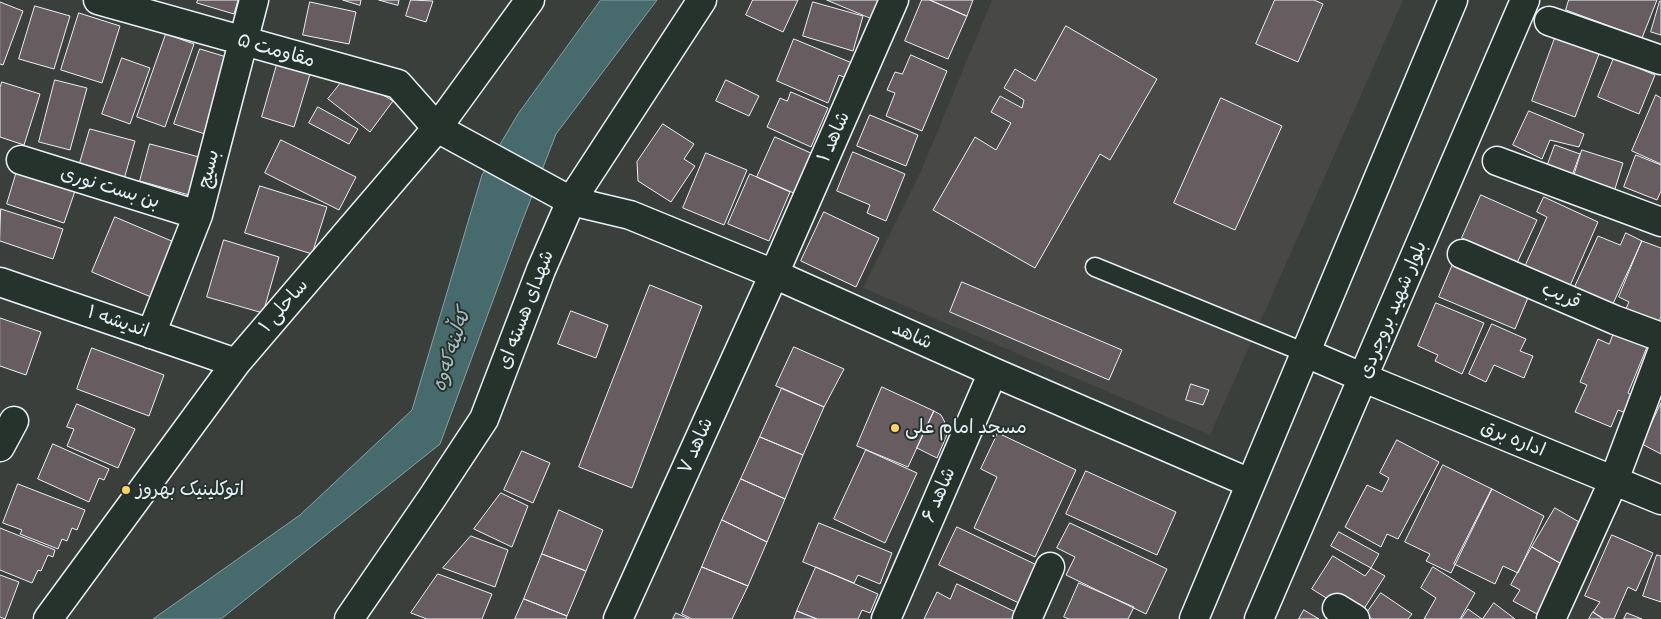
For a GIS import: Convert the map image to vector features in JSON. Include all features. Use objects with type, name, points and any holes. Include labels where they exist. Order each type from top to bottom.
[{"type":"street","name":"مقاومت ۵","points":[[98,0],[398,84],[437,128],[570,201]]},
{"type":"street","name":"بسیج","points":[[151,334],[198,215],[254,0]]},
{"type":"street","name":"ساحلی ۱","points":[[48,619],[236,363],[437,128],[530,0]]},
{"type":"street","name":"شهدای هسته ای","points":[[349,619],[484,419],[541,270],[570,201],[702,0]]},
{"type":"street","name":"شاهد ۱","points":[[774,274],[894,0]]},
{"type":"street","points":[[1194,619],[1453,0]]},
{"type":"street","name":"بلوار شهید بروجردی","points":[[1259,619],[1525,0]]},
{"type":"street","points":[[1549,20],[1661,60]]},
{"type":"street","name":"بن بست نوری","points":[[21,160],[198,215]]},
{"type":"street","points":[[1497,162],[1661,222]]},
{"type":"street","name":"شاهد","points":[[570,201],[630,215],[774,274],[993,372],[1250,483]]},
{"type":"street","name":"قریب","points":[[1462,254],[1615,320],[1661,337]]},
{"type":"street","name":"شاهد ۷","points":[[618,619],[774,274]]},
{"type":"street","name":"اندیشه ۱","points":[[0,282],[236,363]]},
{"type":"street","name":"اداره برق","points":[[1306,353],[1661,500]]},
{"type":"street","points":[[1551,619],[1614,480],[1661,355]]},
{"type":"street","name":"شاهد ۶","points":[[886,619],[993,372]]},
{"type":"street","points":[[0,447],[14,421]]},
{"type":"street","points":[[1027,619],[1050,567]]},
{"type":"lane","points":[[1095,267],[1306,353]]},
{"type":"shaded area","points":[[992,0],[1403,0],[1210,435],[863,288],[921,171]]},
{"type":"water","name":"کەڵینەکەوە","points":[[601,0],[657,0],[556,134],[440,444],[221,619],[153,619],[300,515],[412,410],[482,175],[518,114]]},
{"type":"building","points":[[198,0],[238,0],[234,14],[197,3]]},
{"type":"building","points":[[343,0],[361,0],[360,5]]},
{"type":"building","points":[[379,0],[399,0],[398,5]]},
{"type":"building","points":[[411,0],[433,1],[426,22],[406,16]]},
{"type":"building","points":[[753,0],[798,0],[783,32],[746,15]]},
{"type":"building","points":[[827,0],[881,0],[873,19]]},
{"type":"building","points":[[922,0],[930,0],[967,16],[948,59],[905,41]]},
{"type":"building","points":[[930,0],[973,0],[967,16]]},
{"type":"building","points":[[1275,0],[1314,0],[1323,4],[1298,62],[1256,44]]},
{"type":"building","points":[[1569,0],[1657,0],[1642,38],[1566,10]]},
{"type":"building","points":[[1661,1],[1661,35],[1651,32]]},
{"type":"building","points":[[0,2],[23,11],[3,65],[0,64]]},
{"type":"building","points":[[310,2],[356,12],[349,44],[303,35]]},
{"type":"building","points":[[813,2],[863,16],[853,51],[803,36]]},
{"type":"building","points":[[35,6],[70,16],[54,69],[19,59]]},
{"type":"building","points":[[79,13],[120,26],[102,83],[61,70]]},
{"type":"building","points":[[1066,26],[1157,79],[1110,160],[1100,154],[1035,268],[933,210],[975,137],[996,150],[1011,123],[991,112],[1000,96],[1022,108],[1024,100],[1004,88],[1015,69],[1035,81]]},
{"type":"building","points":[[166,34],[194,44],[165,127],[137,117]]},
{"type":"building","points":[[1555,38],[1599,54],[1575,117],[1532,101]]},
{"type":"building","points":[[794,39],[852,63],[846,78],[839,75],[828,103],[777,81]]},
{"type":"building","points":[[200,49],[233,59],[208,135],[174,124]]},
{"type":"building","points":[[911,55],[947,71],[922,131],[886,116],[895,93],[887,90],[895,72],[902,74]]},
{"type":"building","points":[[122,58],[150,68],[130,124],[102,114]]},
{"type":"building","points":[[1614,58],[1655,75],[1639,114],[1598,97]]},
{"type":"building","points":[[278,61],[311,71],[294,127],[262,117]]},
{"type":"building","points":[[348,74],[393,101],[370,132],[328,99]]},
{"type":"building","points":[[55,80],[87,88],[70,150],[39,142]]},
{"type":"building","points":[[726,80],[759,96],[749,116],[716,101]]},
{"type":"building","points":[[2,82],[40,94],[24,145],[0,137],[0,88]]},
{"type":"building","points":[[791,92],[828,108],[811,147],[767,127],[780,98],[787,101]]},
{"type":"building","points":[[1656,95],[1661,98],[1661,164],[1632,151]]},
{"type":"building","points":[[1221,98],[1282,126],[1235,230],[1174,203]]},
{"type":"building","points":[[318,107],[358,129],[349,144],[309,123]]},
{"type":"building","points":[[1529,111],[1584,134],[1579,147],[1550,140],[1542,159],[1513,145]]},
{"type":"building","points":[[870,115],[918,135],[906,166],[857,146]]},
{"type":"building","points":[[663,124],[694,144],[684,159],[695,166],[671,202],[638,181],[637,162]]},
{"type":"building","points":[[90,129],[135,141],[122,186],[77,173]]},
{"type":"building","points":[[775,137],[813,154],[796,194],[757,177]]},
{"type":"building","points":[[281,140],[356,177],[339,210],[265,173]]},
{"type":"building","points":[[150,144],[199,157],[189,195],[140,181]]},
{"type":"building","points":[[1555,145],[1580,154],[1570,181],[1545,172]]},
{"type":"building","points":[[1582,150],[1623,163],[1614,192],[1573,179]]},
{"type":"building","points":[[853,152],[905,174],[886,221],[867,213],[870,205],[837,191]]},
{"type":"building","points":[[706,153],[747,170],[724,225],[683,208]]},
{"type":"building","points":[[1636,155],[1661,165],[1661,191],[1657,200],[1624,187]]},
{"type":"building","points":[[17,171],[75,191],[64,223],[7,204]]},
{"type":"building","points":[[750,174],[790,192],[769,241],[728,224]]},
{"type":"building","points":[[260,186],[327,207],[312,254],[245,233]]},
{"type":"building","points":[[1481,195],[1537,220],[1517,263],[1462,238]]},
{"type":"building","points":[[1544,197],[1598,222],[1569,288],[1524,268],[1547,217],[1537,212]]},
{"type":"building","points":[[1,209],[63,229],[53,259],[0,241]]},
{"type":"building","points":[[824,212],[879,238],[856,287],[801,261]]},
{"type":"building","points":[[115,217],[174,242],[151,297],[92,272]]},
{"type":"building","points":[[1626,233],[1642,241],[1611,308],[1573,290],[1598,236],[1620,245]]},
{"type":"building","points":[[224,240],[279,257],[263,313],[207,297]]},
{"type":"building","points":[[1642,241],[1661,248],[1661,317],[1655,331],[1622,317],[1629,302],[1619,297]]},
{"type":"building","points":[[1456,257],[1532,288],[1515,329],[1439,297]]},
{"type":"building","points":[[962,282],[1122,350],[1109,380],[950,312]]},
{"type":"building","points":[[650,285],[702,306],[632,488],[579,467]]},
{"type":"building","points":[[1436,303],[1484,323],[1462,374],[1435,361],[1438,355],[1418,346]]},
{"type":"building","points":[[571,311],[608,325],[596,358],[558,344]]},
{"type":"building","points":[[0,318],[41,332],[26,375],[0,366]]},
{"type":"building","points":[[1492,324],[1526,339],[1520,351],[1533,356],[1524,378],[1494,365],[1486,382],[1469,374]]},
{"type":"building","points":[[1616,327],[1649,342],[1628,393],[1633,396],[1626,413],[1618,410],[1611,427],[1575,412],[1587,385],[1580,382],[1598,339],[1609,344]]},
{"type":"building","points":[[794,347],[844,369],[824,407],[776,386]]},
{"type":"building","points":[[92,348],[164,375],[149,416],[77,389]]},
{"type":"building","points":[[1191,384],[1209,390],[1203,405],[1186,400]]},
{"type":"building","name":"مسجد امام علی","points":[[882,387],[934,411],[908,467],[857,446]]},
{"type":"building","points":[[782,388],[824,407],[803,455],[760,437]]},
{"type":"building","points":[[1661,403],[1661,454],[1642,444]]},
{"type":"building","points":[[77,404],[135,429],[118,468],[67,446],[74,429],[67,427]]},
{"type":"building","points":[[934,411],[941,415],[949,430],[937,458],[917,448]]},
{"type":"building","points":[[998,433],[1076,470],[1035,557],[974,528],[997,477],[981,469]]},
{"type":"building","points":[[760,437],[803,455],[785,499],[741,479]]},
{"type":"building","points":[[1397,440],[1439,462],[1398,539],[1387,534],[1381,547],[1345,527],[1367,485],[1382,492],[1389,478],[1380,473]]},
{"type":"building","points":[[53,444],[109,469],[104,480],[99,478],[89,502],[38,479]]},
{"type":"building","points":[[866,450],[917,473],[885,543],[834,519]]},
{"type":"building","points":[[522,451],[550,463],[533,503],[504,490]]},
{"type":"building","points":[[1443,465],[1492,489],[1451,573],[1426,561],[1430,554],[1405,542]]},
{"type":"building","points":[[1086,471],[1176,512],[1157,555],[1066,514]]},
{"type":"building","points":[[741,479],[785,499],[767,542],[722,520]]},
{"type":"building","points":[[18,484],[85,510],[77,530],[72,528],[67,541],[62,539],[58,549],[20,534],[22,530],[3,523]]},
{"type":"building","points":[[1492,489],[1544,516],[1518,573],[1503,566],[1495,584],[1454,564]]},
{"type":"building","points":[[501,493],[528,506],[512,547],[474,529]]},
{"type":"building","points":[[1555,508],[1586,526],[1565,566],[1532,547]]},
{"type":"building","points":[[559,510],[603,530],[586,571],[542,554]]},
{"type":"building","points":[[722,520],[767,542],[748,586],[702,567]]},
{"type":"building","points":[[819,523],[892,553],[880,584],[858,575],[854,583],[803,562]]},
{"type":"building","points":[[1070,523],[1167,569],[1146,614],[1066,575],[1075,557],[1057,548]]},
{"type":"building","points":[[957,527],[1041,567],[1023,605],[939,565]]},
{"type":"building","points":[[0,528],[55,550],[53,557],[48,555],[41,571],[38,570],[32,583],[0,570]]},
{"type":"building","points":[[1339,532],[1379,554],[1371,568],[1331,546]]},
{"type":"building","points":[[1612,535],[1653,553],[1636,591],[1628,587],[1614,619],[1604,619],[1593,612],[1600,602],[1585,596]]},
{"type":"building","points":[[471,536],[508,550],[495,587],[443,568]]},
{"type":"building","points":[[1532,547],[1565,566],[1537,614],[1513,601],[1520,590],[1511,585]]},
{"type":"building","points":[[542,554],[586,571],[567,616],[524,599]]},
{"type":"building","points":[[1657,555],[1661,556],[1661,602],[1643,596]]},
{"type":"building","points":[[1333,556],[1365,576],[1371,568],[1385,576],[1358,618],[1312,589]]},
{"type":"building","points":[[702,567],[748,586],[732,619],[692,619],[682,614]]},
{"type":"building","points":[[816,567],[878,594],[870,613],[862,610],[858,619],[817,619],[797,611]]},
{"type":"building","points":[[1433,567],[1475,593],[1460,619],[1424,619],[1436,598],[1421,588]]},
{"type":"building","points":[[438,574],[492,594],[482,619],[427,619],[411,613]]},
{"type":"building","points":[[0,575],[19,582],[5,619],[0,617]]},
{"type":"building","points":[[1079,583],[1134,607],[1128,619],[1069,619],[1064,617]]},
{"type":"building","points":[[957,584],[1024,616],[1023,619],[924,619],[937,592],[950,599]]},
{"type":"building","points":[[1381,593],[1412,614],[1408,619],[1372,619],[1366,614]]},
{"type":"building","points":[[524,599],[567,616],[566,619],[515,619]]},
{"type":"building","points":[[1494,603],[1515,619],[1482,619]]},
{"type":"building","points":[[1468,609],[1482,619],[1461,619]]},
{"type":"building","points":[[1304,610],[1319,619],[1299,619]]},
{"type":"building","points":[[797,611],[817,619],[794,619]]},
{"type":"building","points":[[1593,612],[1603,619],[1589,619]]},
{"type":"building","points":[[676,613],[689,619],[673,619]]},
{"type":"building","points":[[1627,613],[1642,619],[1624,619]]},
{"type":"place","name":"مسجد امام علی","points":[[895,428]]},
{"type":"place","name":"اتوکلینیک بهروز","points":[[126,490]]}]
